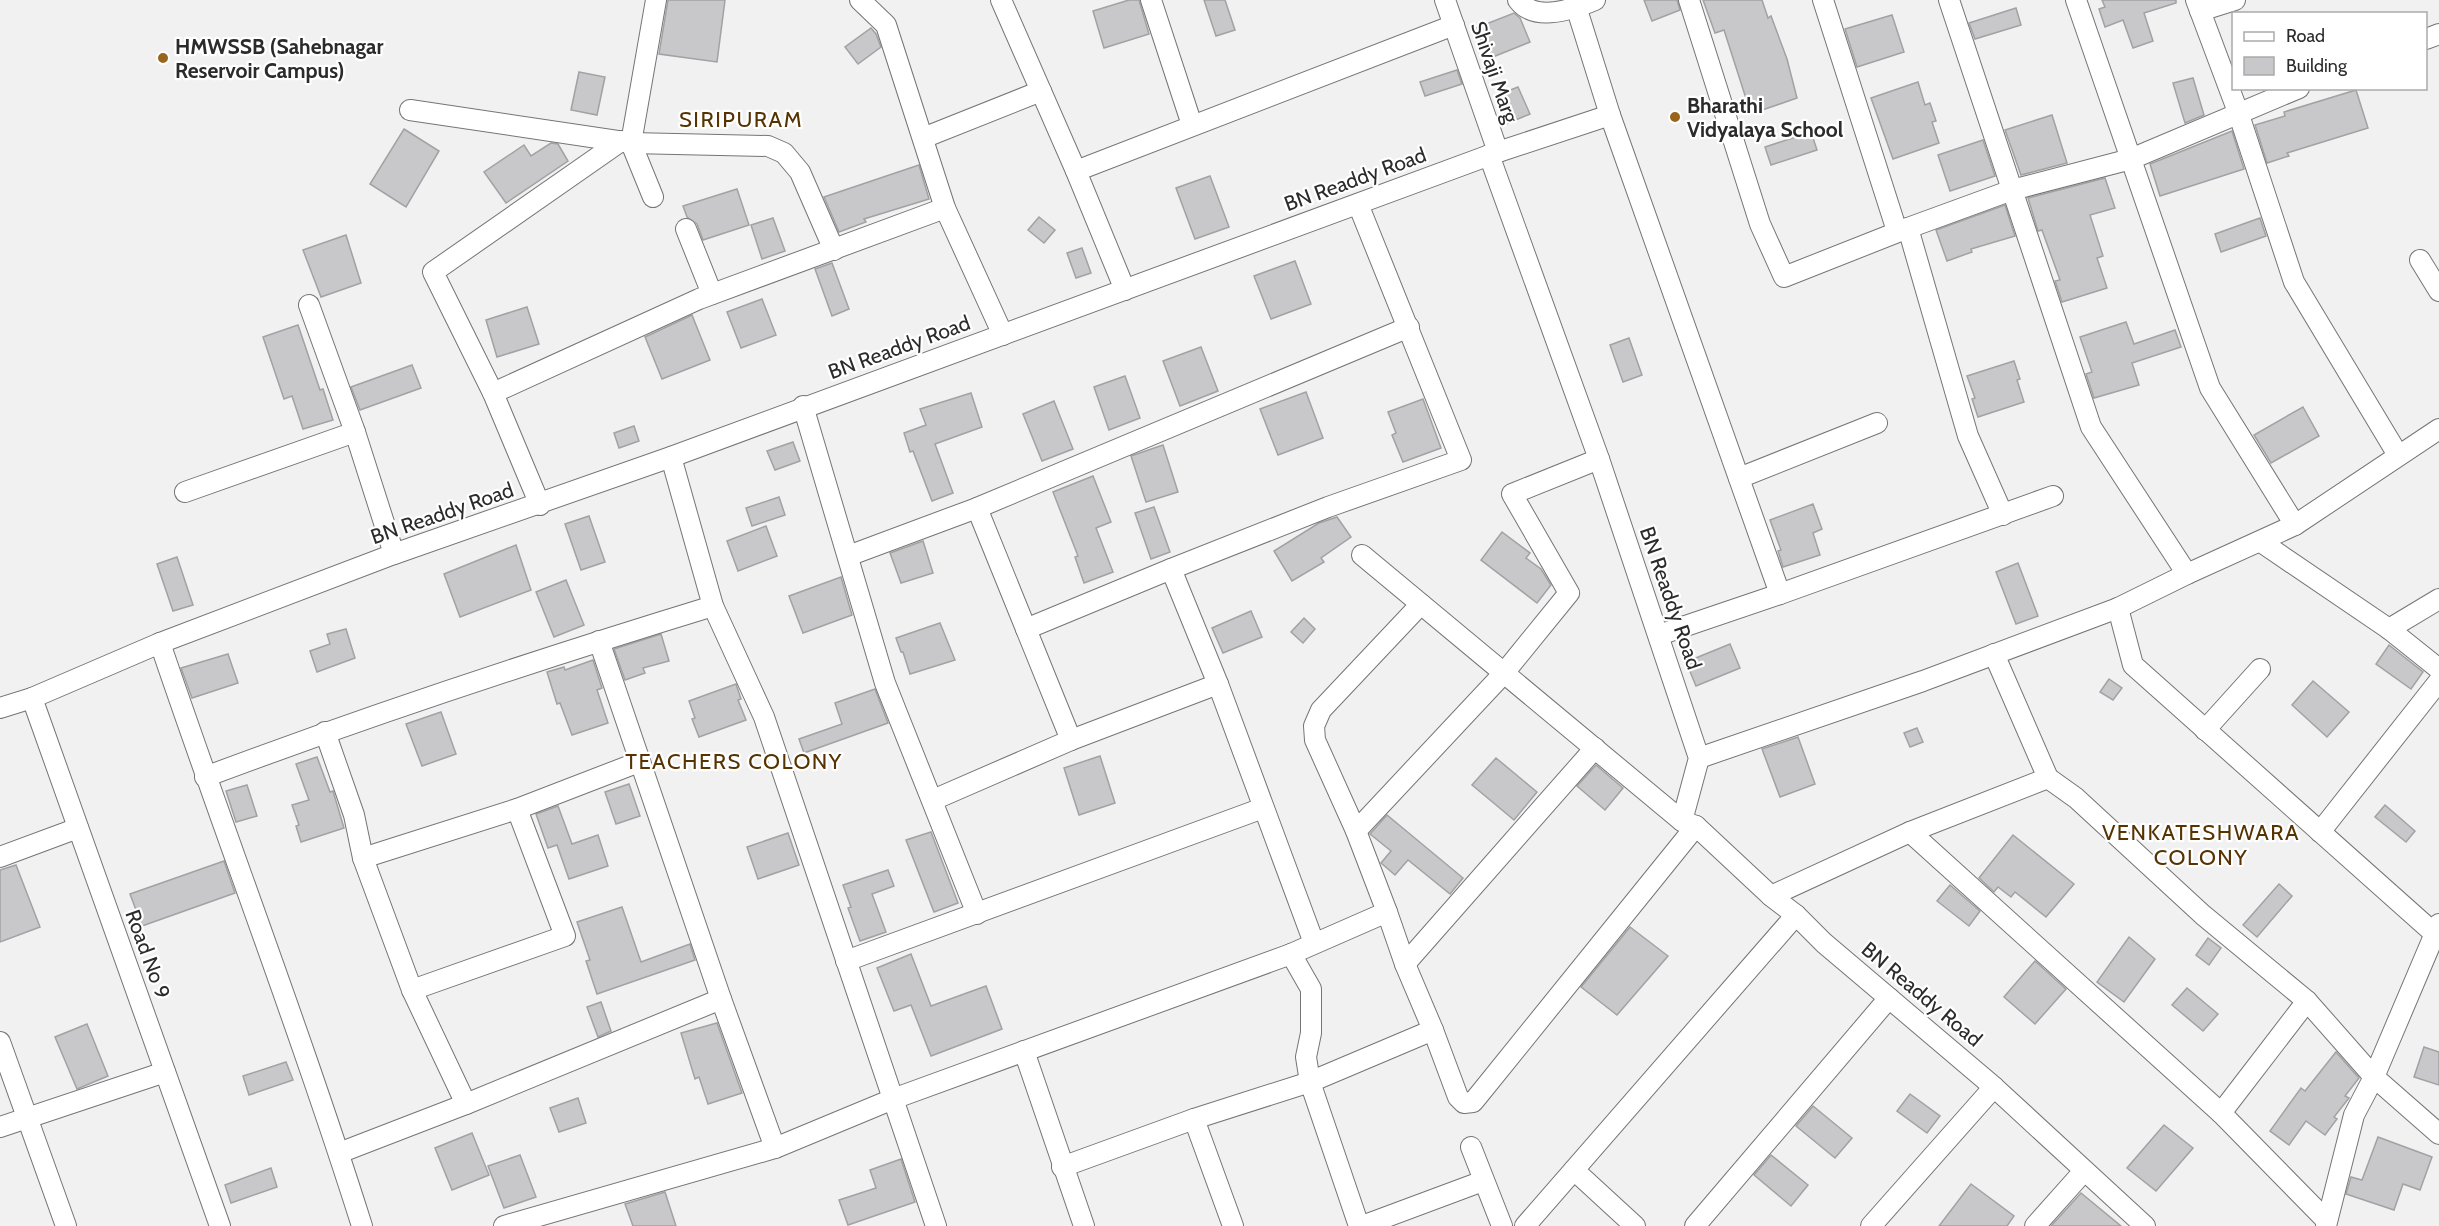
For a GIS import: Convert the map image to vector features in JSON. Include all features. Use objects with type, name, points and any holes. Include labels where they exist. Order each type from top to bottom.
[{"type":"street","points":[[653,197],[626,142],[656,0]]},
{"type":"street","points":[[860,0],[886,25],[945,208],[1003,335]]},
{"type":"street","points":[[1001,0],[1125,290]]},
{"type":"street","points":[[1151,0],[1192,125]]},
{"type":"street","name":"Shivaji Marg","points":[[1445,0],[1493,154]]},
{"type":"street","points":[[1518,0],[1523,7],[1542,13],[1582,3],[1610,116],[1780,594]]},
{"type":"street","points":[[1689,0],[1760,224],[1784,277],[1903,229],[2012,190],[2131,159],[2294,90]]},
{"type":"street","points":[[1823,0],[1903,229],[1968,436],[2003,515]]},
{"type":"street","points":[[1949,0],[2091,427],[2187,574]]},
{"type":"street","points":[[2076,0],[2210,388],[2295,525]]},
{"type":"street","points":[[2235,0],[2198,6],[2238,112],[2294,282],[2398,456]]},
{"type":"street","points":[[1076,171],[1454,25]]},
{"type":"street","points":[[923,138],[1041,91]]},
{"type":"street","points":[[410,110],[626,142],[768,146],[784,153],[800,172],[834,250]]},
{"type":"street","points":[[1493,154],[1610,116]]},
{"type":"street","points":[[540,505],[493,393],[433,272],[626,142]]},
{"type":"street","name":"BN Readdy Road","points":[[0,708],[32,698],[160,643],[394,554],[540,505],[1493,154],[1599,459],[1699,758]]},
{"type":"street","points":[[1026,629],[1328,507],[1461,460],[1358,204]]},
{"type":"street","points":[[493,393],[712,294],[945,208]]},
{"type":"street","points":[[686,229],[712,294]]},
{"type":"street","points":[[2420,260],[2439,291]]},
{"type":"street","points":[[309,305],[355,432],[394,554]]},
{"type":"street","points":[[848,556],[978,508],[1409,327]]},
{"type":"street","points":[[804,406],[885,683],[977,914]]},
{"type":"street","points":[[1739,478],[1877,423]]},
{"type":"street","points":[[1421,604],[1321,710],[1314,726],[1315,740],[1356,831],[1405,964],[1458,1097],[1464,1103],[1473,1102],[1689,824],[1699,758],[2118,608],[2295,525],[2439,429]]},
{"type":"street","points":[[184,492],[355,432]]},
{"type":"street","points":[[671,457],[713,606],[764,717],[935,1226]]},
{"type":"street","points":[[1356,831],[1504,673],[1569,593],[1512,494],[1599,459]]},
{"type":"street","points":[[1659,635],[2053,496]]},
{"type":"street","points":[[978,508],[1071,740]]},
{"type":"street","points":[[2261,542],[2389,629],[2439,669]]},
{"type":"street","name":"BN Readdy Road","points":[[1362,555],[1796,915],[1824,943],[1994,1087],[2145,1226]]},
{"type":"street","points":[[1171,569],[1218,684],[1314,942]]},
{"type":"street","points":[[2389,629],[2439,598]]},
{"type":"street","points":[[205,777],[325,732],[599,641],[713,606]]},
{"type":"street","points":[[2118,608],[2133,665],[2320,832],[2437,928],[2374,1077],[2354,1114],[2326,1223]]},
{"type":"street","points":[[599,641],[721,999],[775,1148]]},
{"type":"street","points":[[160,643],[205,777],[303,1046],[362,1226]]},
{"type":"street","points":[[1994,654],[2048,778],[2076,798],[2203,915],[2307,1001],[2374,1077],[2439,1134]]},
{"type":"street","points":[[2205,730],[2260,669]]},
{"type":"street","points":[[2320,832],[2439,681]]},
{"type":"street","points":[[933,800],[1071,740],[1218,684]]},
{"type":"street","name":"Road No 9","points":[[32,698],[220,1226]]},
{"type":"street","points":[[325,732],[354,815],[363,858],[412,990],[466,1104]]},
{"type":"street","points":[[1405,964],[1595,748]]},
{"type":"street","points":[[363,858],[517,809],[639,762]]},
{"type":"street","points":[[1771,896],[1910,832],[2048,778]]},
{"type":"street","points":[[846,961],[1263,808]]},
{"type":"street","points":[[412,990],[565,936],[517,809]]},
{"type":"street","points":[[0,857],[78,828]]},
{"type":"street","points":[[1910,832],[2221,1113],[2326,1223]]},
{"type":"street","points":[[504,1226],[528,1222],[775,1148],[893,1099],[1291,954],[1387,912]]},
{"type":"street","points":[[1525,1226],[1796,915]]},
{"type":"street","points":[[1291,954],[1311,989],[1311,1033],[1306,1057],[1310,1082],[1360,1226],[1483,1181]]},
{"type":"street","points":[[1695,1226],[1889,998]]},
{"type":"street","points":[[339,1153],[466,1104],[721,999]]},
{"type":"street","points":[[2221,1113],[2307,1001]]},
{"type":"street","points":[[1062,1167],[1194,1119],[1310,1082],[1433,1030]]},
{"type":"street","points":[[0,1042],[66,1226]]},
{"type":"street","points":[[1024,1051],[1084,1226]]},
{"type":"street","points":[[0,1127],[165,1072]]},
{"type":"street","points":[[1870,1226],[1994,1087]]},
{"type":"street","points":[[1194,1119],[1233,1226]]},
{"type":"street","points":[[1471,1147],[1502,1226]]},
{"type":"street","points":[[1574,1170],[1635,1226]]},
{"type":"street","points":[[2035,1226],[2084,1171]]},
{"type":"building","points":[[668,0],[725,0],[717,62],[659,54]]},
{"type":"building","points":[[1129,0],[1139,0],[1149,34],[1104,48],[1093,11]]},
{"type":"building","points":[[1204,0],[1225,0],[1235,30],[1216,36]]},
{"type":"building","points":[[1644,0],[1677,0],[1680,10],[1652,21]]},
{"type":"building","points":[[1703,0],[1762,0],[1768,18],[1771,16],[1787,59],[1797,98],[1751,114],[1724,30],[1715,33]]},
{"type":"building","points":[[2102,0],[2176,0],[2176,3],[2144,13],[2153,41],[2133,48],[2123,20],[2105,27],[2099,9],[2105,7]]},
{"type":"building","points":[[2016,8],[2021,25],[1975,39],[1969,23]]},
{"type":"building","points":[[1514,13],[1520,18],[1530,42],[1488,59],[1476,28]]},
{"type":"building","points":[[1892,15],[1904,52],[1857,67],[1845,29]]},
{"type":"building","points":[[871,28],[881,47],[858,64],[845,47]]},
{"type":"building","points":[[1457,70],[1462,84],[1425,96],[1420,82]]},
{"type":"building","points":[[579,72],[605,77],[597,115],[571,110]]},
{"type":"building","points":[[2193,78],[2204,115],[2185,123],[2173,83]]},
{"type":"building","points":[[1918,82],[1925,105],[1930,103],[1936,121],[1932,122],[1939,143],[1893,159],[1871,98]]},
{"type":"building","points":[[1518,87],[1530,114],[1506,124],[1495,96]]},
{"type":"building","points":[[2356,90],[2368,128],[2287,153],[2289,156],[2267,163],[2255,125],[2285,116],[2284,112]]},
{"type":"building","points":[[2052,115],[2067,163],[2021,175],[2005,130]]},
{"type":"building","points":[[404,129],[439,151],[406,207],[370,184]]},
{"type":"building","points":[[2232,131],[2244,169],[2160,196],[2150,164]]},
{"type":"building","points":[[1811,132],[1817,150],[1771,165],[1765,147]]},
{"type":"building","points":[[1983,140],[1995,176],[1950,191],[1938,155]]},
{"type":"building","points":[[551,143],[558,144],[568,161],[506,203],[484,172],[524,145],[531,156]]},
{"type":"building","points":[[919,165],[929,199],[864,219],[866,222],[839,232],[824,197]]},
{"type":"building","points":[[1210,176],[1229,227],[1195,239],[1176,188]]},
{"type":"building","points":[[2105,178],[2115,208],[2090,215],[2103,256],[2097,258],[2107,288],[2062,302],[2055,281],[2060,280],[2042,230],[2038,231],[2028,198]]},
{"type":"building","points":[[737,189],[749,225],[703,240],[697,224],[687,217],[683,206]]},
{"type":"building","points":[[2005,205],[2015,236],[1971,249],[1972,252],[1947,261],[1936,230]]},
{"type":"building","points":[[1039,217],[1055,230],[1044,243],[1028,230]]},
{"type":"building","points":[[773,218],[785,251],[762,259],[751,225]]},
{"type":"building","points":[[2260,218],[2266,236],[2221,252],[2215,234]]},
{"type":"building","points":[[346,235],[361,283],[321,297],[303,250]]},
{"type":"building","points":[[1082,248],[1091,273],[1076,278],[1067,253]]},
{"type":"building","points":[[1295,261],[1311,304],[1271,319],[1254,276]]},
{"type":"building","points":[[832,263],[849,309],[832,316],[815,269]]},
{"type":"building","points":[[762,299],[776,335],[741,348],[727,312]]},
{"type":"building","points":[[527,307],[539,344],[497,357],[486,320]]},
{"type":"building","points":[[692,315],[710,360],[662,379],[645,337]]},
{"type":"building","points":[[2126,322],[2134,344],[2175,330],[2181,347],[2132,363],[2139,385],[2094,398],[2086,374],[2092,372],[2080,337]]},
{"type":"building","points":[[298,325],[320,390],[323,389],[333,420],[303,429],[292,396],[284,399],[263,337]]},
{"type":"building","points":[[1629,338],[1642,375],[1623,382],[1610,345]]},
{"type":"building","points":[[1201,347],[1218,391],[1180,406],[1163,361]]},
{"type":"building","points":[[2014,361],[2024,402],[1978,417],[1972,399],[1975,398],[1967,376]]},
{"type":"building","points":[[412,365],[421,388],[360,410],[351,387]]},
{"type":"building","points":[[1125,376],[1140,418],[1109,430],[1094,387]]},
{"type":"building","points":[[1306,392],[1323,438],[1278,455],[1260,409]]},
{"type":"building","points":[[971,393],[982,427],[935,444],[953,493],[932,501],[904,433],[926,425],[920,409]]},
{"type":"building","points":[[1423,399],[1441,448],[1403,462],[1392,435],[1396,433],[1388,412]]},
{"type":"building","points":[[1054,401],[1073,449],[1042,461],[1023,414]]},
{"type":"building","points":[[2303,407],[2319,436],[2271,463],[2254,435]]},
{"type":"building","points":[[634,426],[639,441],[619,448],[614,433]]},
{"type":"building","points":[[793,442],[800,461],[775,470],[767,451]]},
{"type":"building","points":[[1163,445],[1178,492],[1146,502],[1131,456]]},
{"type":"building","points":[[1093,476],[1111,522],[1096,528],[1113,572],[1084,583],[1075,557],[1078,556],[1053,492]]},
{"type":"building","points":[[779,497],[785,515],[752,526],[746,508]]},
{"type":"building","points":[[1813,504],[1822,529],[1813,533],[1820,555],[1783,567],[1778,551],[1781,550],[1770,520]]},
{"type":"building","points":[[1154,507],[1170,552],[1151,559],[1135,513]]},
{"type":"building","points":[[589,516],[605,562],[581,570],[565,524]]},
{"type":"building","points":[[1337,517],[1351,537],[1321,558],[1324,562],[1292,581],[1274,551],[1319,523]]},
{"type":"building","points":[[766,526],[777,556],[738,571],[727,541]]},
{"type":"building","points":[[1502,532],[1530,553],[1526,558],[1541,569],[1551,585],[1537,603],[1481,560]]},
{"type":"building","points":[[923,541],[933,573],[901,583],[890,553]]},
{"type":"building","points":[[516,545],[531,590],[460,617],[444,574]]},
{"type":"building","points":[[177,557],[193,605],[173,611],[157,564]]},
{"type":"building","points":[[2018,563],[2038,616],[2016,624],[1996,572]]},
{"type":"building","points":[[841,577],[852,615],[803,633],[789,596]]},
{"type":"building","points":[[566,580],[584,625],[554,637],[536,592]]},
{"type":"building","points":[[1251,611],[1262,637],[1223,653],[1212,628]]},
{"type":"building","points":[[1304,618],[1315,629],[1303,643],[1291,632]]},
{"type":"building","points":[[940,623],[955,660],[910,674],[896,638]]},
{"type":"building","points":[[346,629],[355,658],[317,672],[310,651],[330,644],[327,634]]},
{"type":"building","points":[[661,634],[669,661],[643,668],[645,673],[625,680],[614,649]]},
{"type":"building","points":[[1730,644],[1740,668],[1696,686],[1686,662]]},
{"type":"building","points":[[2389,645],[2423,672],[2411,689],[2376,664]]},
{"type":"building","points":[[228,654],[238,683],[192,698],[181,668]]},
{"type":"building","points":[[593,660],[602,688],[597,690],[608,723],[572,735],[560,703],[557,704],[547,672],[564,667],[565,670]]},
{"type":"building","points":[[2109,679],[2122,688],[2113,700],[2100,692]]},
{"type":"building","points":[[2313,681],[2349,712],[2327,737],[2292,705]]},
{"type":"building","points":[[736,684],[741,699],[738,700],[746,720],[699,737],[692,719],[695,718],[689,701]]},
{"type":"building","points":[[875,689],[888,723],[804,753],[799,739],[842,724],[835,703]]},
{"type":"building","points":[[441,712],[456,754],[422,766],[406,724]]},
{"type":"building","points":[[1917,728],[1923,742],[1910,747],[1904,733]]},
{"type":"building","points":[[1798,737],[1815,784],[1780,797],[1762,749]]},
{"type":"building","points":[[1100,756],[1115,803],[1079,815],[1064,768]]},
{"type":"building","points":[[317,757],[330,792],[333,791],[344,828],[301,842],[296,826],[299,825],[292,805],[309,800],[296,764]]},
{"type":"building","points":[[1496,758],[1537,792],[1514,820],[1472,785]]},
{"type":"building","points":[[1596,765],[1623,788],[1605,810],[1577,786]]},
{"type":"building","points":[[629,784],[640,816],[616,824],[605,792]]},
{"type":"building","points":[[247,785],[257,816],[236,822],[226,791]]},
{"type":"building","points":[[2385,805],[2415,831],[2406,842],[2375,817]]},
{"type":"building","points":[[558,806],[572,844],[598,835],[608,866],[569,879],[557,845],[548,848],[536,814]]},
{"type":"building","points":[[1387,815],[1463,878],[1450,894],[1408,860],[1395,875],[1381,863],[1391,851],[1370,834]]},
{"type":"building","points":[[931,832],[958,903],[934,912],[906,840]]},
{"type":"building","points":[[788,833],[799,865],[758,879],[747,847]]},
{"type":"building","points":[[2013,835],[2074,884],[2046,917],[2015,892],[2011,897],[1998,887],[1994,892],[1979,878]]},
{"type":"building","points":[[224,861],[235,893],[142,926],[130,894]]},
{"type":"building","points":[[16,865],[40,927],[0,942],[0,870]]},
{"type":"building","points":[[888,870],[894,886],[872,894],[886,932],[860,941],[848,908],[851,907],[843,885]]},
{"type":"building","points":[[2279,884],[2292,896],[2257,937],[2243,925]]},
{"type":"building","points":[[1950,885],[1980,911],[1969,926],[1937,901]]},
{"type":"building","points":[[622,907],[641,962],[690,944],[695,960],[597,994],[586,961],[590,960],[577,922]]},
{"type":"building","points":[[1630,927],[1668,956],[1617,1015],[1581,987]]},
{"type":"building","points":[[2129,937],[2155,959],[2124,1002],[2097,982]]},
{"type":"building","points":[[2208,938],[2221,948],[2209,965],[2196,955]]},
{"type":"building","points":[[911,954],[931,1006],[986,986],[1002,1029],[931,1056],[911,1005],[894,1011],[877,968]]},
{"type":"building","points":[[2035,961],[2066,989],[2035,1024],[2004,997]]},
{"type":"building","points":[[2187,988],[2218,1014],[2203,1031],[2172,1005]]},
{"type":"building","points":[[601,1002],[611,1031],[598,1037],[587,1007]]},
{"type":"building","points":[[717,1023],[742,1093],[708,1104],[699,1077],[695,1079],[681,1033]]},
{"type":"building","points":[[87,1024],[108,1076],[77,1089],[55,1037]]},
{"type":"building","points":[[2424,1047],[2439,1052],[2439,1085],[2414,1077]]},
{"type":"building","points":[[2336,1052],[2359,1078],[2345,1096],[2349,1098],[2334,1117],[2337,1119],[2325,1135],[2306,1121],[2289,1145],[2270,1131],[2301,1088],[2305,1091]]},
{"type":"building","points":[[286,1062],[293,1080],[249,1095],[243,1076]]},
{"type":"building","points":[[1910,1094],[1940,1116],[1927,1133],[1897,1111]]},
{"type":"building","points":[[578,1098],[586,1123],[559,1132],[550,1108]]},
{"type":"building","points":[[1813,1106],[1852,1138],[1835,1158],[1796,1126]]},
{"type":"building","points":[[2164,1125],[2193,1148],[2156,1191],[2127,1168]]},
{"type":"building","points":[[472,1133],[489,1175],[452,1190],[435,1148]]},
{"type":"building","points":[[2378,1137],[2432,1157],[2420,1190],[2403,1184],[2394,1210],[2346,1194],[2351,1177],[2362,1180]]},
{"type":"building","points":[[520,1155],[536,1197],[504,1208],[488,1166]]},
{"type":"building","points":[[1771,1155],[1808,1185],[1791,1206],[1754,1175]]},
{"type":"building","points":[[901,1159],[915,1202],[848,1225],[839,1200],[876,1188],[870,1170]]},
{"type":"building","points":[[271,1168],[277,1187],[231,1203],[225,1185]]},
{"type":"building","points":[[1971,1184],[2014,1216],[2007,1226],[1939,1226]]},
{"type":"building","points":[[665,1192],[676,1226],[633,1226],[625,1204]]},
{"type":"building","points":[[2081,1193],[2121,1226],[2051,1226]]},
{"type":"place","name":"HMWSSB (Sahebnagar Reservoir Campus)","points":[[163,58]]},
{"type":"place","name":"Bharathi Vidyalaya School","points":[[1675,117]]},
{"type":"district","name":"SIRIPURAM","points":[[741,119]]},
{"type":"district","name":"TEACHERS COLONY","points":[[734,761]]},
{"type":"district","name":"VENKATESHWARA COLONY","points":[[2201,844]]}]
